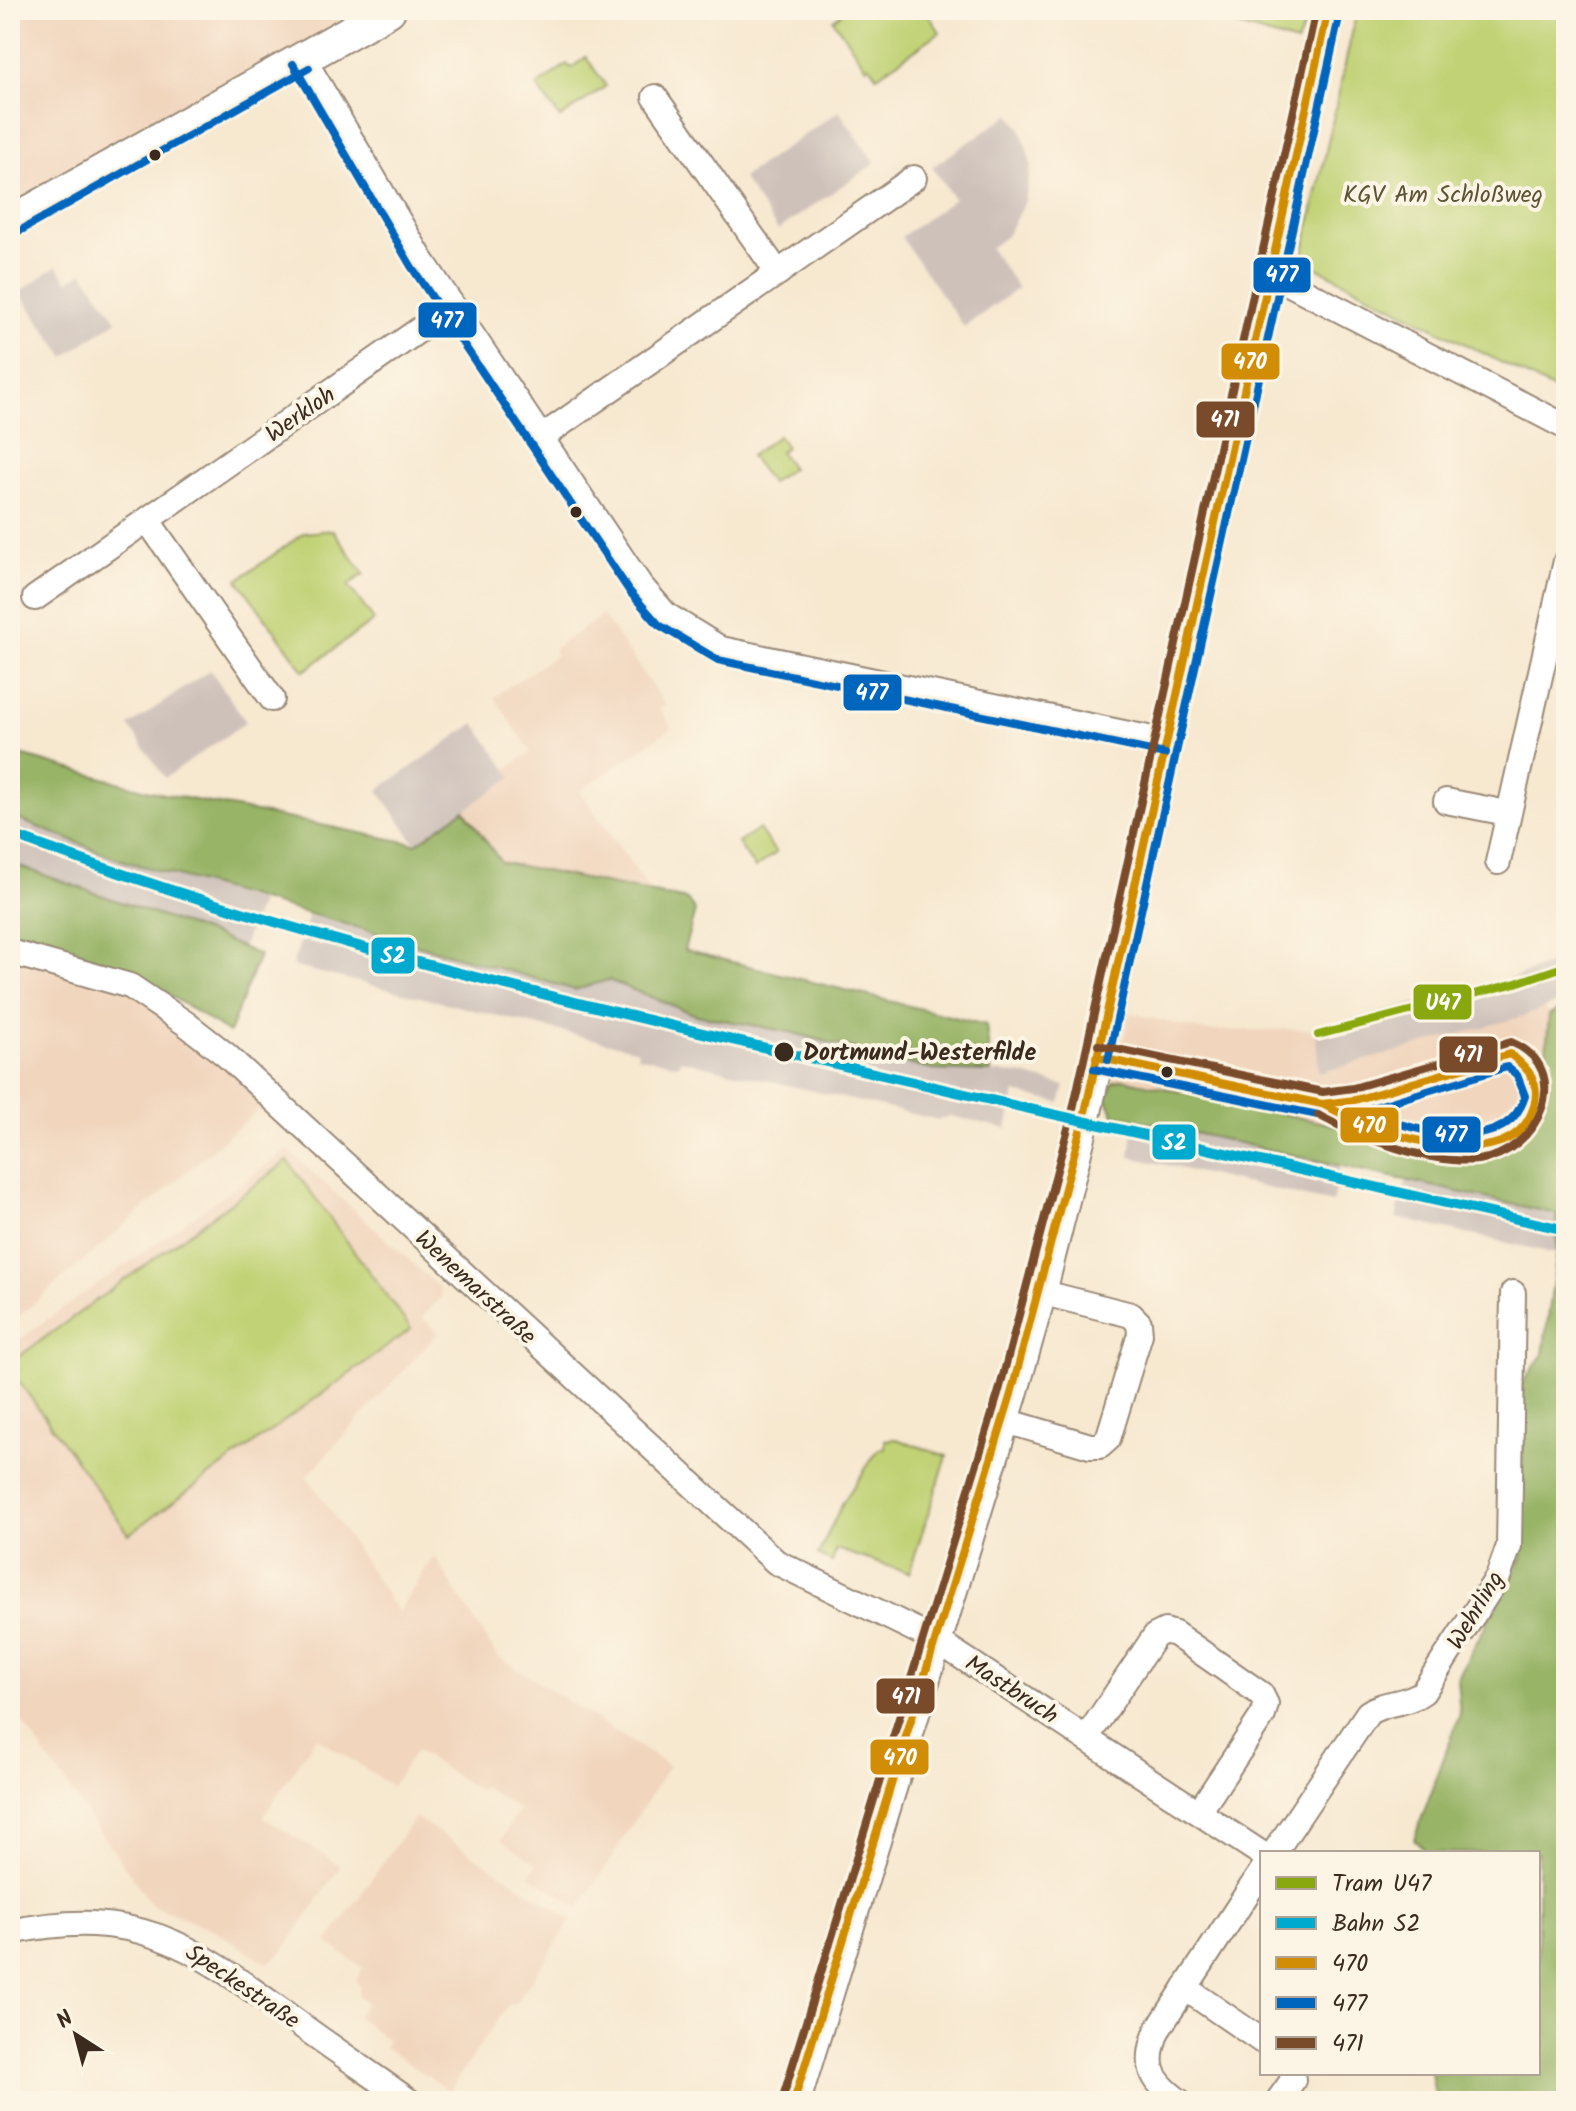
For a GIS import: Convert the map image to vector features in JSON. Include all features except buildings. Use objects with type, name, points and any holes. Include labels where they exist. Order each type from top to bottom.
[{"type":"street","points":[[10,223],[389,10]]},
{"type":"street","points":[[794,2101],[1040,1292],[1085,1112],[1328,10]]},
{"type":"street","points":[[303,58],[452,307],[539,439],[666,615],[693,635],[721,649],[1167,742]]},
{"type":"street","points":[[655,97],[778,273]]},
{"type":"street","points":[[539,439],[914,178]]},
{"type":"street","points":[[1269,273],[1566,427]]},
{"type":"street","name":"Werkloh","points":[[35,598],[452,307]]},
{"type":"street","points":[[148,521],[272,699]]},
{"type":"street","points":[[1498,862],[1507,813],[1555,662],[1566,561]]},
{"type":"street","points":[[1446,801],[1507,813]]},
{"type":"street","name":"Wenemarstraße","points":[[10,952],[130,986],[185,1023],[226,1055],[776,1562],[936,1640]]},
{"type":"street","points":[[1003,1420],[1090,1446],[1100,1446],[1108,1439],[1140,1334],[1139,1323],[1131,1315],[1040,1292]]},
{"type":"street","name":"Wehrling","points":[[1275,1851],[1368,1713],[1380,1705],[1412,1700],[1423,1692],[1498,1577],[1509,1546],[1513,1293]]},
{"type":"street","points":[[1087,1737],[1155,1636],[1165,1631],[1175,1634],[1261,1694],[1266,1704],[1263,1715],[1199,1812]]},
{"type":"street","name":"Mastbruch","points":[[936,1640],[1260,1853]]},
{"type":"street","points":[[1179,2101],[1155,2078],[1150,2069],[1149,2050],[1157,2031],[1260,1874]]},
{"type":"street","name":"Speckestraße","points":[[10,1932],[81,1922],[120,1926],[163,1936],[223,1967],[409,2101]]},
{"type":"street","points":[[1185,1988],[1260,2040]]},
{"type":"street","points":[[1278,2101],[1293,2080],[1292,2075]]},
{"type":"shaded area","points":[[10,10],[389,10],[10,223]]},
{"type":"shaded area","points":[[839,111],[875,163],[778,230],[742,178]]},
{"type":"shaded area","points":[[1010,114],[1021,129],[1031,164],[1025,202],[1006,236],[990,248],[1018,288],[964,327],[901,237],[954,199],[932,167]]},
{"type":"shaded area","points":[[57,266],[68,282],[83,272],[117,320],[65,357],[19,292]]},
{"type":"shaded area","points":[[603,615],[665,705],[659,709],[672,728],[580,791],[653,895],[501,862],[464,810],[512,777],[506,769],[531,752],[494,697],[556,655],[553,649]]},
{"type":"shaded area","points":[[210,670],[246,722],[165,778],[129,726]]},
{"type":"shaded area","points":[[475,723],[512,777],[416,844],[378,790]]},
{"type":"shaded area","points":[[10,816],[121,860],[260,902],[242,949],[214,935],[10,863]]},
{"type":"shaded area","points":[[309,916],[575,990],[608,980],[696,1015],[790,1032],[932,1070],[1019,1074],[1065,1086],[1060,1103],[1015,1093],[1007,1129],[951,1116],[938,1120],[680,1060],[678,1065],[637,1056],[638,1051],[634,1049],[292,966]]},
{"type":"shaded area","points":[[10,952],[130,986],[273,1097],[10,1324]]},
{"type":"shaded area","points":[[1566,959],[1566,1000],[1524,1016],[1319,1073],[1315,1029],[1509,979]]},
{"type":"shaded area","points":[[1545,1008],[1549,1015],[1542,1107],[1501,1155],[1471,1155],[1123,1079],[1113,1082],[1130,1013],[1205,1031],[1315,1029],[1319,1073]]},
{"type":"shaded area","points":[[1134,1120],[1341,1166],[1332,1203],[1130,1157]]},
{"type":"shaded area","points":[[288,1150],[440,1288],[441,1297],[422,1317],[438,1333],[307,1476],[398,1612],[434,1556],[496,1655],[669,1766],[580,1908],[529,1875],[537,1864],[501,1840],[519,1810],[482,1786],[479,1791],[416,1750],[392,1786],[316,1737],[263,1817],[341,1866],[282,1953],[267,1963],[214,1930],[152,1905],[10,1705],[10,1346]]},
{"type":"shaded area","points":[[1407,1180],[1557,1213],[1566,1256],[1396,1218]]},
{"type":"shaded area","points":[[415,1817],[572,1920],[516,2003],[508,2005],[449,2091],[384,2047],[388,2040],[356,2017],[367,2002],[358,1996],[360,1987],[356,1980],[363,1968],[327,1943]]},
{"type":"green space","points":[[839,10],[893,10],[896,14],[902,10],[925,10],[940,32],[877,76],[869,65],[866,67],[833,20],[841,14]]},
{"type":"green space","points":[[1185,10],[1312,10],[1297,43]]},
{"type":"green space","name":"KGV Am Schloßweg","points":[[1357,10],[1566,10],[1566,396],[1302,260]]},
{"type":"green space","points":[[586,57],[606,86],[560,118],[537,86],[567,64],[571,68]]},
{"type":"green space","points":[[778,436],[786,447],[780,452],[792,468],[771,483],[750,456]]},
{"type":"green space","points":[[333,530],[364,574],[348,585],[374,620],[304,671],[238,580],[304,533]]},
{"type":"green space","points":[[10,752],[150,791],[416,844],[464,810],[501,862],[687,900],[695,911],[684,950],[986,1025],[991,1072],[932,1070],[790,1032],[696,1015],[608,980],[575,990],[121,860],[10,816]]},
{"type":"green space","points":[[759,829],[776,853],[755,868],[738,843]]},
{"type":"green space","points":[[10,863],[214,935],[259,955],[229,1033],[149,982],[105,962],[10,935]]},
{"type":"green space","points":[[1566,1007],[1566,2101],[1436,2101],[1431,2075],[1540,2075],[1540,1851],[1426,1851],[1414,1839],[1460,1714],[1457,1679],[1522,1558],[1522,1383],[1543,1354],[1557,1254],[1557,1214],[1114,1115],[1106,1098],[1113,1082],[1123,1079],[1470,1155],[1500,1155],[1542,1107],[1549,1015]]},
{"type":"green space","points":[[288,1161],[411,1329],[129,1534],[10,1369],[10,1363]]},
{"type":"green space","points":[[896,1439],[947,1456],[909,1573],[836,1549],[832,1562],[818,1555],[843,1502],[879,1449],[885,1448],[885,1440]]},
{"type":"tram line","name":"U47","points":[[1318,1035],[1516,983],[1566,966]]},
{"type":"rail line","name":"S2","points":[[10,834],[199,899],[487,980],[877,1074],[1566,1230]]},
{"type":"transit line","name":"471","points":[[783,2097],[999,1391],[1073,1109],[1316,10]]},
{"type":"transit line","name":"470","points":[[794,2101],[1011,1394],[1085,1112],[1328,10]]},
{"type":"transit line","name":"477","points":[[1108,1060],[1340,13]]},
{"type":"transit line","name":"477","points":[[293,64],[411,266],[630,592],[659,625],[718,660],[1165,754]]},
{"type":"transit line","name":"477","points":[[16,233],[309,68]]},
{"type":"transit line","name":"471","points":[[1098,1045],[1323,1092],[1353,1088],[1511,1042],[1531,1055],[1542,1071],[1545,1089],[1542,1108],[1532,1127],[1518,1142],[1500,1154],[1478,1160],[1439,1158],[1395,1148],[1318,1115]]},
{"type":"transit line","name":"470","points":[[1510,1054],[1531,1076],[1536,1097],[1520,1130],[1497,1143],[1469,1147],[1403,1137],[1322,1104],[1355,1100],[1510,1054]]},
{"type":"transit line","name":"470","points":[[1096,1057],[1322,1104]]},
{"type":"transit line","name":"477","points":[[1507,1067],[1517,1075],[1525,1096],[1514,1116],[1497,1129],[1453,1135],[1403,1125],[1361,1111],[1507,1067]]},
{"type":"transit line","name":"477","points":[[1094,1069],[1318,1115]]},
{"type":"place","name":"Dortmund-Westerfilde","points":[[784,1052]]}]
